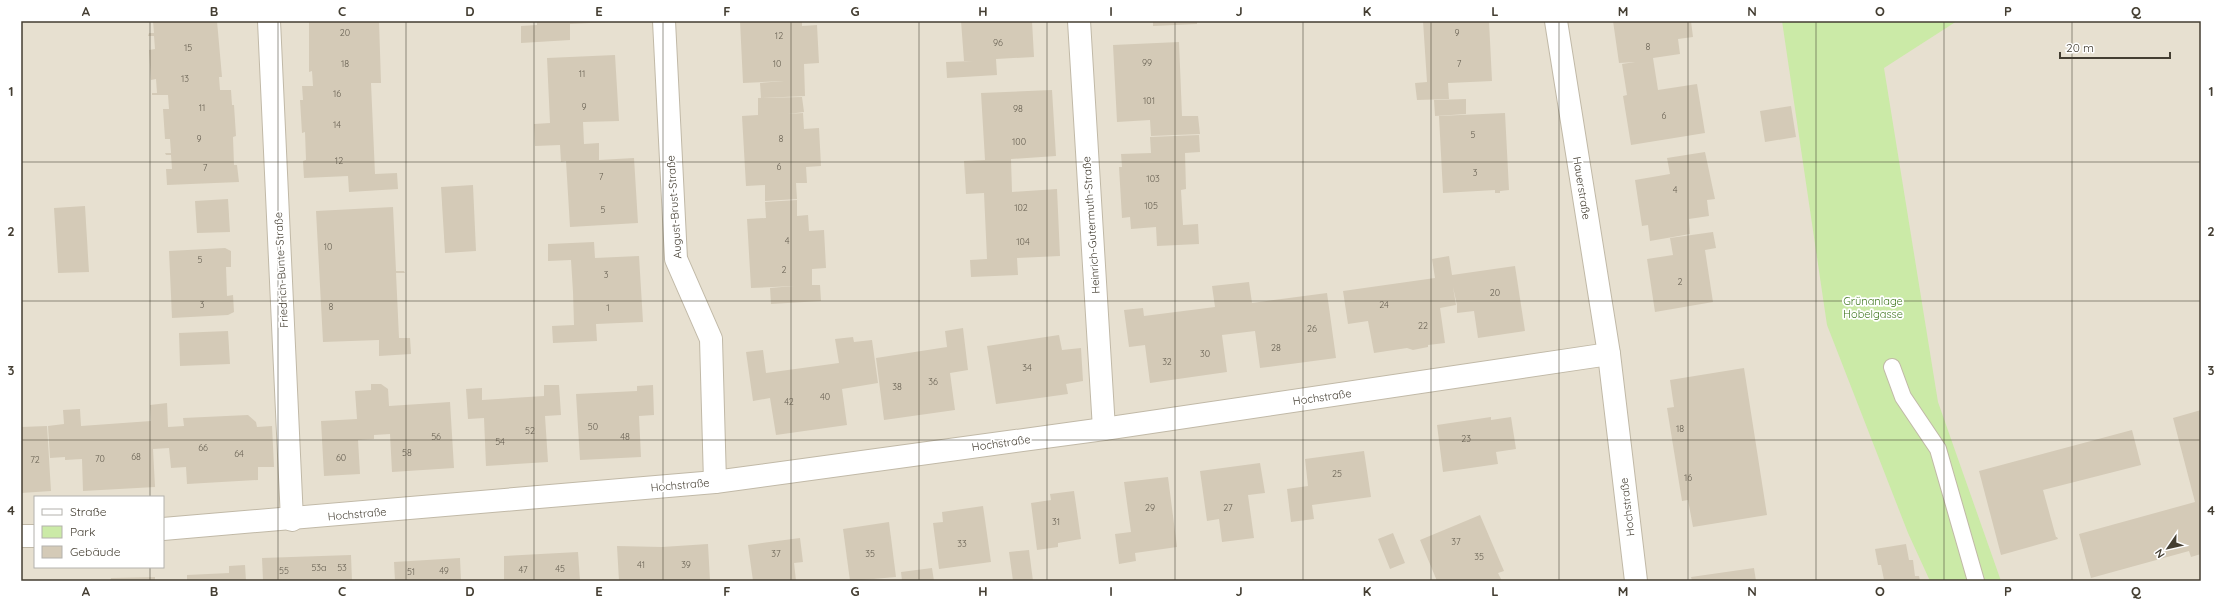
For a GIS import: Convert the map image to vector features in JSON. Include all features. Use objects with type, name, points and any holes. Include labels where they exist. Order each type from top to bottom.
[{"type":"street","name":"Friedrich-Bunte-Straße","points":[[269,21],[292,520]]},
{"type":"street","name":"August-Brust-Straße","points":[[664,21],[676,259],[711,339],[716,482]]},
{"type":"street","name":"Heinrich-Gutermuth-Straße","points":[[1079,21],[1104,429]]},
{"type":"street","name":"Hauerstraße","points":[[1556,21],[1609,354]]},
{"type":"street","name":"Hochstraße","points":[[164,529],[292,520],[716,482],[1104,429],[1609,354],[1636,581]]},
{"type":"street","points":[[21,536],[34,536]]},
{"type":"lane","points":[[1892,367],[1903,397],[1938,449],[1976,581]]},
{"type":"shaded area","points":[[21,21],[2201,21],[2201,581],[21,581]]},
{"type":"green space","name":"Grünanlage Hobelgasse","points":[[1782,21],[1957,21],[1884,68],[1938,402],[2001,581],[1930,581],[1908,533],[1827,325]]},
{"type":"building","points":[[153,21],[217,21],[222,77],[219,77],[220,90],[231,90],[232,105],[234,105],[236,136],[233,137],[234,165],[237,165],[239,182],[167,185],[166,169],[172,169],[171,155],[166,155],[165,153],[171,153],[170,139],[165,139],[163,109],[169,109],[168,95],[152,95],[152,93],[157,93],[156,79],[151,80],[149,50],[155,49],[154,36],[148,36],[149,33],[154,33]]},
{"type":"building","points":[[309,21],[379,21],[381,83],[371,83],[375,174],[397,173],[398,189],[349,192],[348,176],[304,178],[303,161],[306,160],[305,132],[302,133],[300,100],[303,100],[302,86],[313,86],[312,71],[309,72]]},
{"type":"building","points":[[537,21],[608,22],[570,24],[570,40],[521,43],[521,26],[537,25]]},
{"type":"building","points":[[740,21],[802,21],[802,26],[817,25],[819,63],[804,64],[805,96],[761,98],[760,83],[784,81],[743,83]]},
{"type":"building","points":[[961,21],[1032,21],[1034,57],[996,59],[997,75],[947,78],[946,62],[973,61],[964,61]]},
{"type":"building","points":[[1153,21],[1197,21],[1197,24],[1153,26]]},
{"type":"building","points":[[1423,21],[1489,21],[1492,81],[1448,83],[1449,99],[1417,100],[1415,83],[1427,82]]},
{"type":"building","points":[[1613,21],[1691,21],[1693,37],[1678,39],[1680,54],[1653,58],[1658,90],[1697,84],[1705,133],[1631,145],[1623,96],[1627,95],[1622,64],[1635,62],[1619,63]]},
{"type":"building","points":[[1179,42],[1182,116],[1198,116],[1200,134],[1151,136],[1150,120],[1117,122],[1113,45]]},
{"type":"building","points":[[615,55],[619,121],[583,122],[584,144],[599,143],[599,160],[634,158],[638,223],[570,227],[566,161],[561,162],[560,145],[535,146],[534,124],[550,123],[547,58]]},
{"type":"building","points":[[1052,90],[1056,156],[1011,159],[1012,192],[1057,189],[1060,256],[1017,258],[1018,275],[971,277],[970,260],[987,259],[984,193],[966,194],[964,161],[985,160],[981,93]]},
{"type":"building","points":[[802,97],[804,112],[788,114],[803,113],[804,129],[819,128],[821,166],[806,167],[807,183],[796,183],[797,199],[765,201],[765,185],[746,186],[742,116],[758,115],[758,98]]},
{"type":"building","points":[[1466,99],[1466,114],[1435,116],[1434,100]]},
{"type":"building","points":[[1791,106],[1796,137],[1765,142],[1760,111]]},
{"type":"building","points":[[1505,113],[1509,190],[1500,191],[1500,193],[1495,193],[1495,190],[1443,193],[1439,116]]},
{"type":"building","points":[[1199,135],[1200,152],[1185,153],[1186,189],[1181,190],[1183,225],[1198,224],[1199,244],[1157,246],[1156,227],[1131,229],[1130,217],[1122,218],[1119,167],[1122,167],[1121,154],[1151,153],[1150,137]]},
{"type":"building","points":[[1705,152],[1715,199],[1707,200],[1709,216],[1689,219],[1690,234],[1650,241],[1648,225],[1642,226],[1635,180],[1670,174],[1667,158]]},
{"type":"building","points":[[473,185],[476,251],[445,253],[441,187]]},
{"type":"building","points":[[228,199],[230,232],[197,233],[195,201]]},
{"type":"building","points":[[797,200],[797,216],[808,215],[809,231],[824,230],[826,268],[812,269],[812,285],[820,285],[821,301],[771,304],[770,288],[794,286],[751,288],[747,219],[766,218],[765,202]]},
{"type":"building","points":[[85,206],[89,272],[58,273],[54,208]]},
{"type":"building","points":[[393,207],[396,271],[404,271],[405,273],[396,273],[399,338],[410,338],[411,354],[379,356],[379,340],[323,342],[316,211]]},
{"type":"building","points":[[1713,232],[1716,248],[1705,250],[1713,302],[1655,312],[1647,259],[1673,255],[1670,238]]},
{"type":"building","points":[[594,242],[595,258],[639,256],[643,322],[596,324],[597,341],[553,343],[552,326],[574,325],[573,292],[571,260],[548,261],[548,244]]},
{"type":"building","points":[[225,248],[231,251],[231,267],[226,267],[227,296],[233,295],[234,312],[228,315],[172,318],[169,251]]},
{"type":"building","points":[[1449,256],[1452,275],[1515,266],[1525,331],[1478,338],[1474,311],[1457,313],[1457,305],[1453,287],[1456,305],[1440,308],[1445,343],[1428,345],[1428,347],[1413,350],[1407,348],[1374,353],[1368,321],[1348,324],[1343,291],[1435,278],[1432,259]]},
{"type":"building","points":[[1249,282],[1252,303],[1327,293],[1336,358],[1260,368],[1255,331],[1222,335],[1227,372],[1150,383],[1145,345],[1129,347],[1124,310],[1143,308],[1144,316],[1215,307],[1212,286]]},
{"type":"building","points":[[963,328],[968,370],[950,373],[955,410],[884,420],[876,358],[947,347],[945,331]]},
{"type":"building","points":[[228,331],[230,364],[180,366],[179,333]]},
{"type":"building","points":[[1059,335],[1062,350],[1081,348],[1083,381],[1066,384],[1068,394],[996,404],[987,346]]},
{"type":"building","points":[[853,337],[854,342],[872,340],[878,383],[842,389],[847,425],[776,435],[770,398],[753,401],[746,352],[763,350],[766,373],[839,363],[835,339]]},
{"type":"building","points":[[1744,368],[1767,515],[1693,527],[1688,500],[1682,501],[1667,408],[1674,407],[1670,380]]},
{"type":"building","points":[[371,384],[381,384],[388,389],[389,406],[450,402],[454,468],[392,472],[390,434],[374,435],[374,439],[358,440],[360,474],[324,476],[321,421],[357,419],[355,391],[371,390]]},
{"type":"building","points":[[544,385],[559,385],[561,415],[545,416],[548,462],[486,466],[484,418],[468,419],[466,389],[482,388],[482,400],[544,396]]},
{"type":"building","points":[[653,385],[654,415],[639,416],[641,457],[580,460],[576,394],[637,391],[637,386]]},
{"type":"building","points":[[167,403],[168,427],[184,426],[183,418],[248,415],[256,422],[257,427],[272,426],[274,467],[258,467],[258,480],[187,484],[186,467],[171,468],[169,448],[153,449],[155,487],[83,491],[82,459],[65,460],[65,457],[50,458],[48,426],[64,424],[63,410],[80,409],[81,426],[151,421],[150,405]]},
{"type":"building","points":[[2201,410],[2201,554],[2191,557],[2189,551],[2091,578],[2079,534],[2195,502],[2173,418]]},
{"type":"building","points":[[1491,417],[1491,420],[1511,417],[1516,449],[1496,452],[1498,464],[1443,472],[1437,425]]},
{"type":"building","points":[[47,426],[51,491],[21,493],[21,427]]},
{"type":"building","points":[[2132,430],[2141,465],[2043,490],[2056,537],[2058,539],[2001,555],[1979,471]]},
{"type":"building","points":[[1364,451],[1371,497],[1312,505],[1314,519],[1291,522],[1287,489],[1308,486],[1305,459]]},
{"type":"building","points":[[1260,463],[1265,493],[1248,495],[1254,538],[1222,542],[1219,519],[1207,521],[1200,471]]},
{"type":"building","points":[[1168,477],[1177,547],[1135,553],[1136,561],[1119,564],[1115,534],[1131,532],[1124,482]]},
{"type":"building","points":[[1074,491],[1081,539],[1058,543],[1058,547],[1037,550],[1031,503],[1051,500],[1050,494]]},
{"type":"building","points":[[983,506],[991,562],[939,569],[933,523],[943,522],[942,512]]},
{"type":"building","points":[[1480,515],[1504,571],[1498,573],[1502,581],[1437,581],[1420,540]]},
{"type":"building","points":[[889,522],[896,577],[850,581],[843,529]]},
{"type":"building","points":[[1393,533],[1405,563],[1390,569],[1378,539]]},
{"type":"building","points":[[800,538],[803,562],[794,563],[796,581],[753,581],[748,545]]},
{"type":"building","points":[[708,544],[710,581],[619,581],[617,546],[662,547]]},
{"type":"building","points":[[1906,544],[1909,560],[1913,560],[1915,576],[1919,576],[1920,581],[1884,580],[1881,565],[1878,565],[1875,549]]},
{"type":"building","points":[[1029,550],[1033,581],[1013,581],[1009,552]]},
{"type":"building","points":[[578,552],[580,581],[504,581],[504,556]]},
{"type":"building","points":[[351,555],[352,581],[263,581],[262,558]]},
{"type":"building","points":[[460,558],[461,581],[395,581],[394,562]]},
{"type":"building","points":[[245,565],[246,581],[187,581],[187,575],[229,573],[229,566]]},
{"type":"building","points":[[932,568],[934,581],[902,581],[901,572]]},
{"type":"building","points":[[1754,568],[1756,581],[1692,581],[1691,577]]},
{"type":"building","points":[[155,577],[155,581],[110,581],[111,578]]}]
